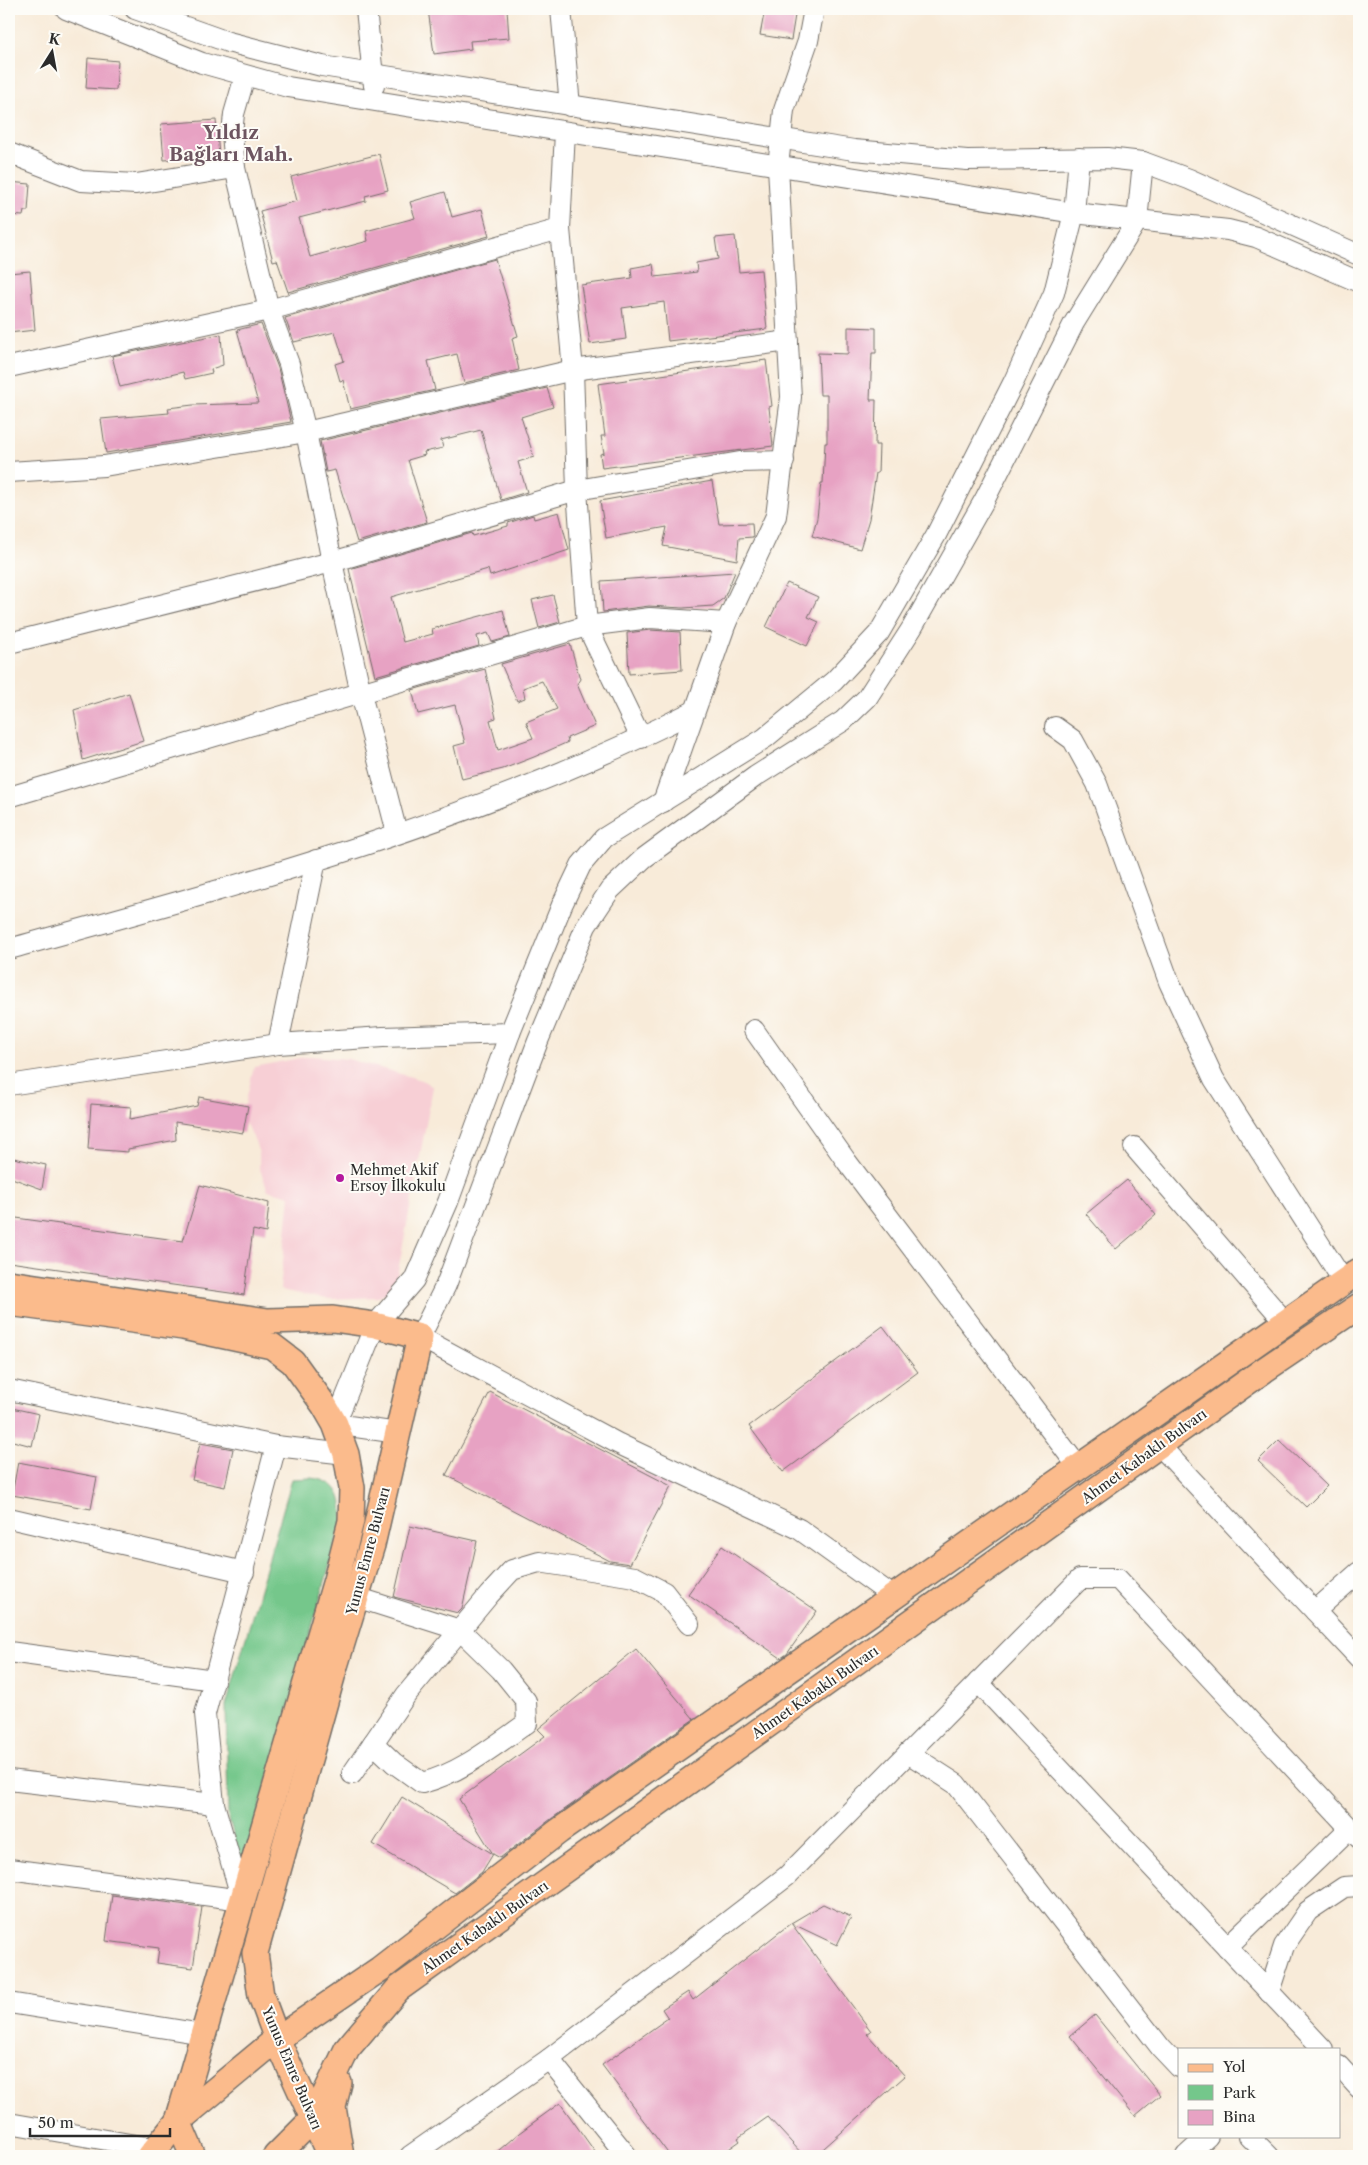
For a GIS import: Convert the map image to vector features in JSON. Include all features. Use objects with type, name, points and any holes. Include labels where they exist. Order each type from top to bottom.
[{"type":"main road","name":"Ahmet Kabaklı Bulvarı","points":[[178,2121],[277,2039],[380,1969],[559,1831],[1352,1277]]},
{"type":"main road","points":[[9,1283],[268,1321],[333,1319],[375,1325],[420,1337]]},
{"type":"main road","name":"Yunus Emre Bulvarı","points":[[9,1303],[183,1327],[272,1346],[293,1362],[308,1381],[335,1424],[346,1454],[352,1488],[350,1521],[336,1580],[178,2121]]},
{"type":"main road","name":"Ahmet Kabaklı Bulvarı","points":[[276,2156],[314,2118],[347,2049],[398,1989],[1264,1370],[1359,1306]]},
{"type":"main road","name":"Yunus Emre Bulvarı","points":[[330,2156],[277,2039],[261,1996],[255,1953],[372,1545],[420,1337]]},
{"type":"main road","points":[[341,2156],[333,2107],[347,2049]]},
{"type":"main road","points":[[146,2153],[190,2076]]},
{"type":"main road","points":[[146,2153],[178,2121],[193,2156]]},
{"type":"street","points":[[66,9],[202,63],[288,87],[1074,213],[1137,221],[1198,225],[1256,237],[1359,282]]},
{"type":"street","points":[[136,9],[180,26],[272,55],[374,74],[780,138],[908,156],[1009,161],[1080,158],[1143,162],[1189,178],[1359,254]]},
{"type":"street","points":[[366,9],[374,74],[374,102]]},
{"type":"street","points":[[561,9],[570,106]]},
{"type":"street","points":[[663,802],[726,623],[776,516],[791,398],[778,167],[780,138],[784,110],[808,41],[814,9]]},
{"type":"street","points":[[245,76],[234,114],[232,133],[235,168],[269,310],[289,364],[306,432],[361,694],[397,833]]},
{"type":"street","points":[[565,132],[560,229],[573,370],[577,490],[587,626],[641,738]]},
{"type":"street","points":[[9,153],[81,181],[136,184],[235,168]]},
{"type":"street","points":[[398,1433],[335,1424],[375,1325],[414,1280],[448,1202],[510,1032],[581,864],[604,838],[765,738],[834,681],[879,633],[936,535],[1014,381],[1054,293],[1074,213],[1080,158]]},
{"type":"street","points":[[894,1597],[799,1528],[617,1443],[420,1337],[446,1285],[538,1041],[586,926],[610,890],[644,858],[756,776],[843,721],[867,698],[912,628],[985,500],[1074,323],[1137,221],[1143,162]]},
{"type":"street","points":[[9,367],[269,310],[560,229]]},
{"type":"street","points":[[9,472],[104,466],[306,432],[573,370],[788,341]]},
{"type":"street","points":[[9,643],[332,562],[577,490],[740,462],[784,461]]},
{"type":"street","points":[[9,798],[587,626],[650,618],[726,623]]},
{"type":"street","points":[[9,949],[148,911],[316,860],[458,813],[641,738],[694,711]]},
{"type":"street","points":[[1056,726],[1073,740],[1097,784],[1169,982],[1214,1079],[1352,1277]]},
{"type":"street","points":[[278,1044],[316,860]]},
{"type":"street","points":[[754,1030],[847,1162],[1079,1468]]},
{"type":"street","points":[[9,1085],[278,1044],[383,1036],[510,1032]]},
{"type":"street","points":[[1134,1147],[1286,1322]]},
{"type":"street","points":[[9,1390],[276,1446],[346,1454]]},
{"type":"street","points":[[9,1869],[242,1900],[214,1804],[205,1714],[276,1446]]},
{"type":"street","points":[[1160,1446],[1359,1658]]},
{"type":"street","points":[[9,1518],[244,1572]]},
{"type":"street","points":[[352,1774],[406,1695],[512,1570],[539,1562],[635,1577],[664,1592],[689,1624]]},
{"type":"street","points":[[1315,1611],[1359,1572]]},
{"type":"street","points":[[410,2156],[549,2059],[787,1876],[1080,1579],[1118,1580],[1355,1833],[1227,1947]]},
{"type":"street","points":[[356,1597],[460,1630],[502,1670],[526,1701],[526,1722],[489,1751],[441,1778],[422,1783],[394,1763],[373,1743]]},
{"type":"street","points":[[9,1652],[214,1680]]},
{"type":"street","points":[[978,1682],[1322,2048]]},
{"type":"street","points":[[908,1753],[956,1784],[1154,2041],[1178,2066]]},
{"type":"street","points":[[9,1780],[214,1804]]},
{"type":"street","points":[[1269,1992],[1284,1946],[1308,1911],[1344,1887],[1359,1886]]},
{"type":"street","points":[[9,2003],[203,2034]]},
{"type":"street","points":[[549,2059],[627,2156]]},
{"type":"street","points":[[1340,2067],[1359,2088]]},
{"type":"street","points":[[9,2122],[146,2153]]},
{"type":"street","points":[[1186,2156],[1206,2138]]},
{"type":"street","points":[[1251,2138],[1269,2156]]},
{"type":"shaded area","name":"Mehmet Akif Ersoy İlkokulu","points":[[310,1056],[348,1059],[422,1080],[433,1087],[395,1287],[379,1297],[327,1299],[280,1290],[290,1196],[268,1190],[259,1167],[259,1154],[255,1141],[242,1117],[254,1067]]},
{"type":"green space","points":[[310,1478],[327,1482],[337,1490],[342,1502],[343,1519],[243,1866],[228,1816],[226,1706],[292,1479]]},
{"type":"building","points":[[428,9],[507,9],[509,38],[470,41],[471,49],[434,54]]},
{"type":"building","points":[[765,9],[796,9],[791,40],[760,35]]},
{"type":"building","points":[[88,58],[118,61],[116,90],[86,88]]},
{"type":"building","points":[[216,120],[219,156],[164,160],[161,124]]},
{"type":"building","points":[[379,154],[388,190],[365,196],[366,201],[299,218],[310,257],[368,241],[366,231],[415,218],[410,202],[445,192],[452,217],[482,209],[489,236],[288,292],[277,260],[273,261],[260,211],[297,201],[291,177]]},
{"type":"building","points":[[9,182],[30,184],[28,211],[24,211],[23,216],[9,215]]},
{"type":"building","points":[[735,236],[739,272],[761,270],[767,329],[668,341],[664,302],[622,308],[626,339],[590,344],[581,285],[632,278],[631,268],[653,264],[655,277],[697,272],[696,263],[718,259],[715,238]]},
{"type":"building","points":[[495,259],[518,336],[512,338],[519,370],[464,383],[457,354],[428,361],[435,390],[350,409],[343,380],[340,381],[335,364],[344,361],[335,332],[294,342],[285,318]]},
{"type":"building","points":[[30,271],[35,330],[9,333],[9,273]]},
{"type":"building","points":[[261,324],[278,368],[291,422],[106,453],[101,419],[169,413],[168,408],[193,405],[258,403],[237,330]]},
{"type":"building","points":[[848,327],[876,328],[876,353],[872,353],[870,400],[876,400],[875,445],[879,445],[878,473],[876,473],[869,519],[860,549],[812,536],[817,518],[821,483],[823,483],[825,443],[827,443],[827,395],[820,395],[818,353],[848,354]]},
{"type":"building","points":[[221,334],[223,365],[211,369],[212,373],[185,379],[183,372],[120,387],[112,356]]},
{"type":"building","points":[[766,360],[772,406],[769,407],[773,446],[602,468],[600,454],[604,453],[601,436],[605,436],[598,384]]},
{"type":"building","points":[[547,388],[553,407],[521,417],[534,457],[518,462],[527,492],[501,500],[481,430],[441,440],[443,448],[424,452],[425,455],[408,460],[427,522],[357,542],[335,470],[326,472],[320,441]]},
{"type":"building","points":[[712,481],[719,524],[752,523],[753,537],[739,538],[737,560],[663,546],[667,527],[606,538],[600,501]]},
{"type":"building","points":[[559,512],[569,550],[490,576],[488,569],[391,597],[403,642],[433,634],[432,629],[503,610],[510,637],[492,642],[488,633],[477,636],[479,646],[375,676],[349,569],[472,533],[473,536],[508,526],[508,523],[533,515],[534,519]]},
{"type":"building","points":[[735,572],[724,598],[713,606],[683,608],[649,606],[603,612],[601,581]]},
{"type":"building","points":[[787,583],[818,597],[808,617],[819,622],[807,646],[766,627]]},
{"type":"building","points":[[553,595],[560,622],[539,628],[532,600]]},
{"type":"building","points":[[650,630],[680,632],[682,670],[629,674],[627,633]]},
{"type":"building","points":[[570,644],[580,679],[577,684],[595,726],[567,738],[568,742],[534,757],[503,769],[462,779],[454,746],[465,743],[455,705],[418,714],[412,690],[485,669],[496,718],[490,720],[498,750],[533,738],[526,722],[557,709],[542,681],[523,688],[525,698],[517,701],[501,664]]},
{"type":"building","points":[[129,693],[143,741],[83,760],[74,710]]},
{"type":"building","points":[[199,1097],[248,1106],[243,1133],[175,1122],[176,1140],[128,1149],[128,1152],[88,1149],[91,1104],[131,1107],[130,1119],[197,1106]]},
{"type":"building","points":[[9,1157],[46,1165],[42,1189],[9,1177]]},
{"type":"building","points":[[1127,1180],[1156,1215],[1116,1249],[1086,1214]]},
{"type":"building","points":[[200,1185],[269,1203],[266,1233],[253,1230],[244,1295],[9,1262],[9,1217],[183,1241]]},
{"type":"building","points":[[883,1326],[918,1372],[783,1472],[749,1426]]},
{"type":"building","points":[[490,1392],[671,1486],[630,1564],[610,1561],[446,1475]]},
{"type":"building","points":[[12,1408],[39,1414],[32,1446],[9,1440]]},
{"type":"building","points":[[1279,1440],[1327,1486],[1306,1507],[1258,1461]]},
{"type":"building","points":[[200,1443],[233,1449],[225,1487],[192,1480]]},
{"type":"building","points":[[18,1462],[97,1477],[91,1509],[12,1495]]},
{"type":"building","points":[[410,1526],[477,1541],[462,1609],[458,1613],[394,1597]]},
{"type":"building","points":[[722,1546],[817,1611],[787,1654],[781,1658],[688,1594]]},
{"type":"building","points":[[636,1649],[694,1719],[551,1819],[500,1858],[493,1854],[459,1799],[545,1736],[538,1729]]},
{"type":"building","points":[[402,1797],[493,1854],[482,1872],[455,1893],[373,1844]]},
{"type":"building","points":[[112,1895],[202,1907],[193,1968],[157,1963],[159,1948],[106,1941]]},
{"type":"building","points":[[823,1904],[851,1917],[837,1945],[791,1923]]},
{"type":"building","points":[[791,1923],[871,2031],[867,2034],[905,2076],[815,2156],[804,2156],[768,2117],[738,2138],[740,2141],[719,2156],[670,2156],[602,2065],[668,2018],[662,2009],[688,1992],[693,2000]]},
{"type":"building","points":[[1095,2015],[1160,2095],[1135,2116],[1070,2036]]},
{"type":"building","points":[[560,2103],[598,2156],[492,2156],[519,2133]]},
{"type":"place","name":"Mehmet Akif Ersoy İlkokulu","points":[[340,1178]]},
{"type":"district","name":"Yıldız Bağları Mah.","points":[[231,143]]}]
